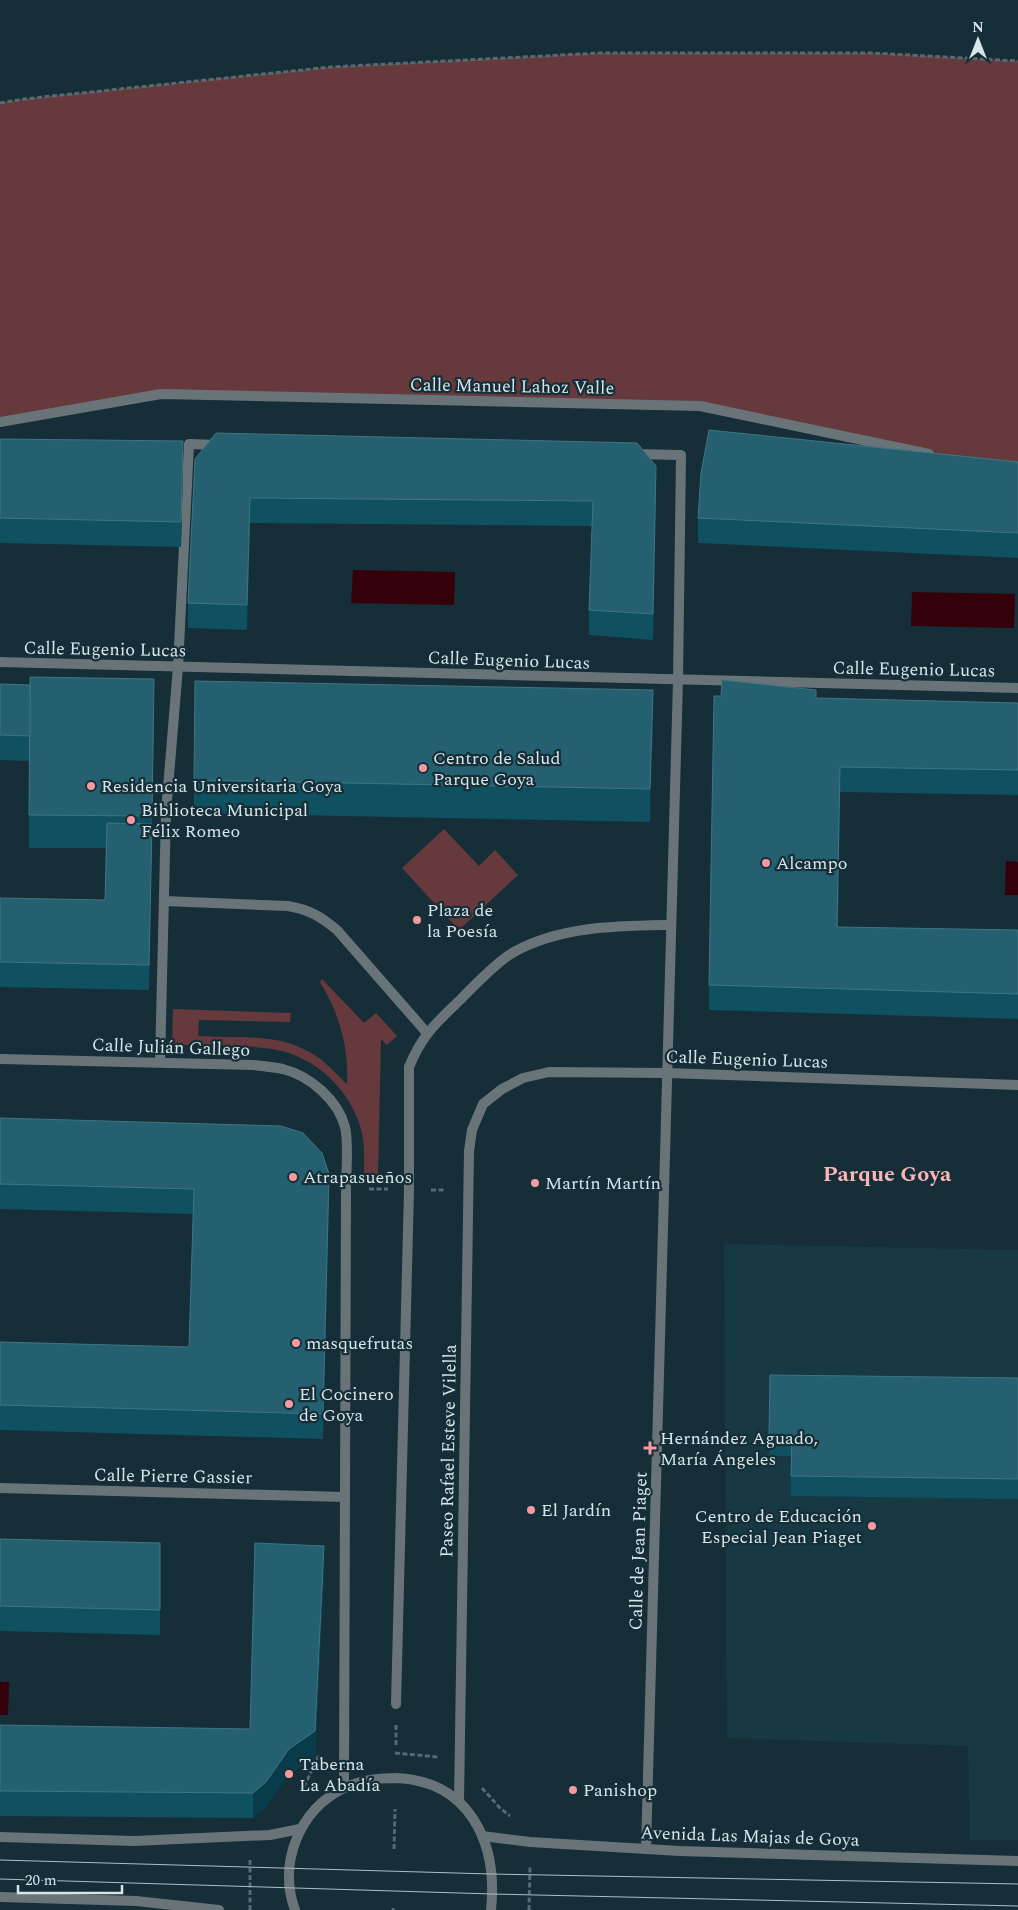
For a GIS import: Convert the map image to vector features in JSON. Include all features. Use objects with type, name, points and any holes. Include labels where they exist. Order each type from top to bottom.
[{"type":"street","name":"Calle Manuel Lahoz Valle","points":[[0,422],[161,394],[700,406],[941,456]]},
{"type":"street","points":[[160,1062],[166,812],[178,666],[189,444],[228,445]]},
{"type":"street","name":"Calle de Jean Piaget","points":[[622,454],[681,455],[678,680],[646,1849]]},
{"type":"street","name":"Calle Eugenio Lucas","points":[[0,662],[1018,688]]},
{"type":"street","points":[[164,902],[288,906],[306,910],[322,917],[337,930],[427,1033]]},
{"type":"street","points":[[396,1704],[409,1066],[427,1033],[478,982],[512,952],[549,937],[601,927],[670,925]]},
{"type":"street","name":"Calle Julián Gallego","points":[[0,1059],[253,1065],[283,1069],[304,1077],[332,1100],[341,1116],[345,1129],[344,1497]]},
{"type":"street","name":"Calle Eugenio Lucas","points":[[483,1104],[502,1089],[523,1078],[549,1072],[667,1073],[1018,1084]]},
{"type":"street","name":"Paseo Rafael Esteve Vilella","points":[[459,1801],[469,1151],[472,1130],[483,1104]]},
{"type":"street","name":"Calle Pierre Gassier","points":[[0,1488],[344,1497]]},
{"type":"street","points":[[344,1497],[344,1788]]},
{"type":"street","points":[[295,1910],[290,1887],[289,1868],[292,1849],[300,1829],[319,1805],[344,1788],[378,1778],[411,1779],[434,1785],[459,1801],[474,1820],[488,1854],[492,1894],[490,1910]]},
{"type":"street","points":[[0,1837],[134,1841],[270,1835],[300,1829]]},
{"type":"street","name":"Avenida Las Majas de Goya","points":[[482,1836],[530,1842],[646,1849],[1018,1861]]},
{"type":"street","points":[[0,1897],[136,1901],[219,1910]]},
{"type":"path","points":[[0,103],[331,67],[600,53],[872,53],[1018,61]]},
{"type":"path","points":[[394,1849],[395,1809]]},
{"type":"path","points":[[250,1836],[250,1910]]},
{"type":"shaded area","points":[[601,53],[872,53],[1018,61],[1018,473],[700,406],[161,394],[0,422],[0,103],[331,67]]},
{"type":"shaded area","points":[[353,570],[455,572],[454,605],[351,603]]},
{"type":"shaded area","points":[[912,592],[1015,594],[1014,628],[911,626]]},
{"type":"shaded area","points":[[444,829],[479,866],[495,850],[518,875],[459,930],[402,868]]},
{"type":"shaded area","points":[[1006,861],[1018,862],[1018,895],[1005,895]]},
{"type":"shaded area","points":[[322,979],[364,1023],[376,1013],[397,1036],[387,1045],[381,1039],[378,1175],[364,1175],[363,1140],[356,1114],[339,1088],[316,1066],[302,1058],[260,1047],[172,1045],[173,1009],[291,1013],[290,1022],[199,1020],[198,1036],[260,1038],[290,1044],[305,1049],[319,1058],[347,1084],[346,1057],[341,1031],[333,1006],[320,982]]},
{"type":"shaded area","name":"Centro de Educación Especial Jean Piaget","points":[[724,1244],[1018,1250],[1018,1840],[970,1840],[968,1746],[727,1738]]},
{"type":"shaded area","points":[[0,1682],[9,1682],[8,1715],[0,1715]]},
{"type":"building","points":[[709,430],[1018,462],[1018,533],[698,518],[701,473]]},
{"type":"building","points":[[216,433],[637,443],[656,466],[653,614],[589,610],[593,501],[250,498],[247,605],[188,603],[195,459]]},
{"type":"building","points":[[0,439],[183,441],[181,522],[0,518]]},
{"type":"building","name":"Residencia Universitaria Goya","points":[[30,677],[154,679],[152,816],[29,815]]},
{"type":"building","points":[[722,680],[816,690],[816,698],[1018,703],[1018,770],[840,767],[837,927],[1018,930],[1018,994],[709,985],[714,696],[721,696]]},
{"type":"building","name":"Centro de Salud Parque Goya","points":[[195,681],[653,690],[650,789],[194,780]]},
{"type":"building","points":[[0,684],[30,685],[30,736],[0,735]]},
{"type":"building","points":[[107,823],[152,824],[149,965],[0,962],[0,898],[105,900]]},
{"type":"building","points":[[0,1118],[281,1126],[303,1133],[322,1153],[329,1174],[323,1414],[0,1405],[0,1342],[189,1347],[194,1189],[0,1184]]},
{"type":"building","points":[[770,1375],[1018,1378],[1018,1479],[791,1476],[792,1436],[769,1436]]},
{"type":"building","points":[[0,1539],[160,1543],[160,1610],[0,1606]]},
{"type":"building","points":[[255,1543],[324,1546],[315,1731],[289,1749],[266,1782],[253,1793],[0,1791],[0,1725],[250,1729]]},
{"type":"tram line","points":[[0,1860],[491,1874],[1018,1884]]},
{"type":"tram line","points":[[0,1879],[492,1894],[1018,1906]]},
{"type":"place","name":"Centro de Salud Parque Goya","points":[[423,768]]},
{"type":"place","name":"Residencia Universitaria Goya","points":[[91,786]]},
{"type":"place","name":"Biblioteca Municipal Félix Romeo","points":[[131,820]]},
{"type":"place","name":"Alcampo","points":[[766,863]]},
{"type":"place","name":"Plaza de la Poesía","points":[[417,920]]},
{"type":"place","name":"Atrapasueños","points":[[293,1177]]},
{"type":"place","name":"Martín Martín","points":[[535,1183]]},
{"type":"place","name":"masquefrutas","points":[[296,1343]]},
{"type":"place","name":"El Cocinero de Goya","points":[[289,1404]]},
{"type":"place","name":"Hernández Aguado, María Ángeles","points":[[650,1448]]},
{"type":"place","name":"El Jardín","points":[[531,1510]]},
{"type":"place","name":"Centro de Educación Especial Jean Piaget","points":[[872,1526]]},
{"type":"place","name":"Taberna La Abadía","points":[[289,1774]]},
{"type":"place","name":"Panishop","points":[[573,1790]]},
{"type":"district","name":"Parque Goya","points":[[887,1173]]}]
